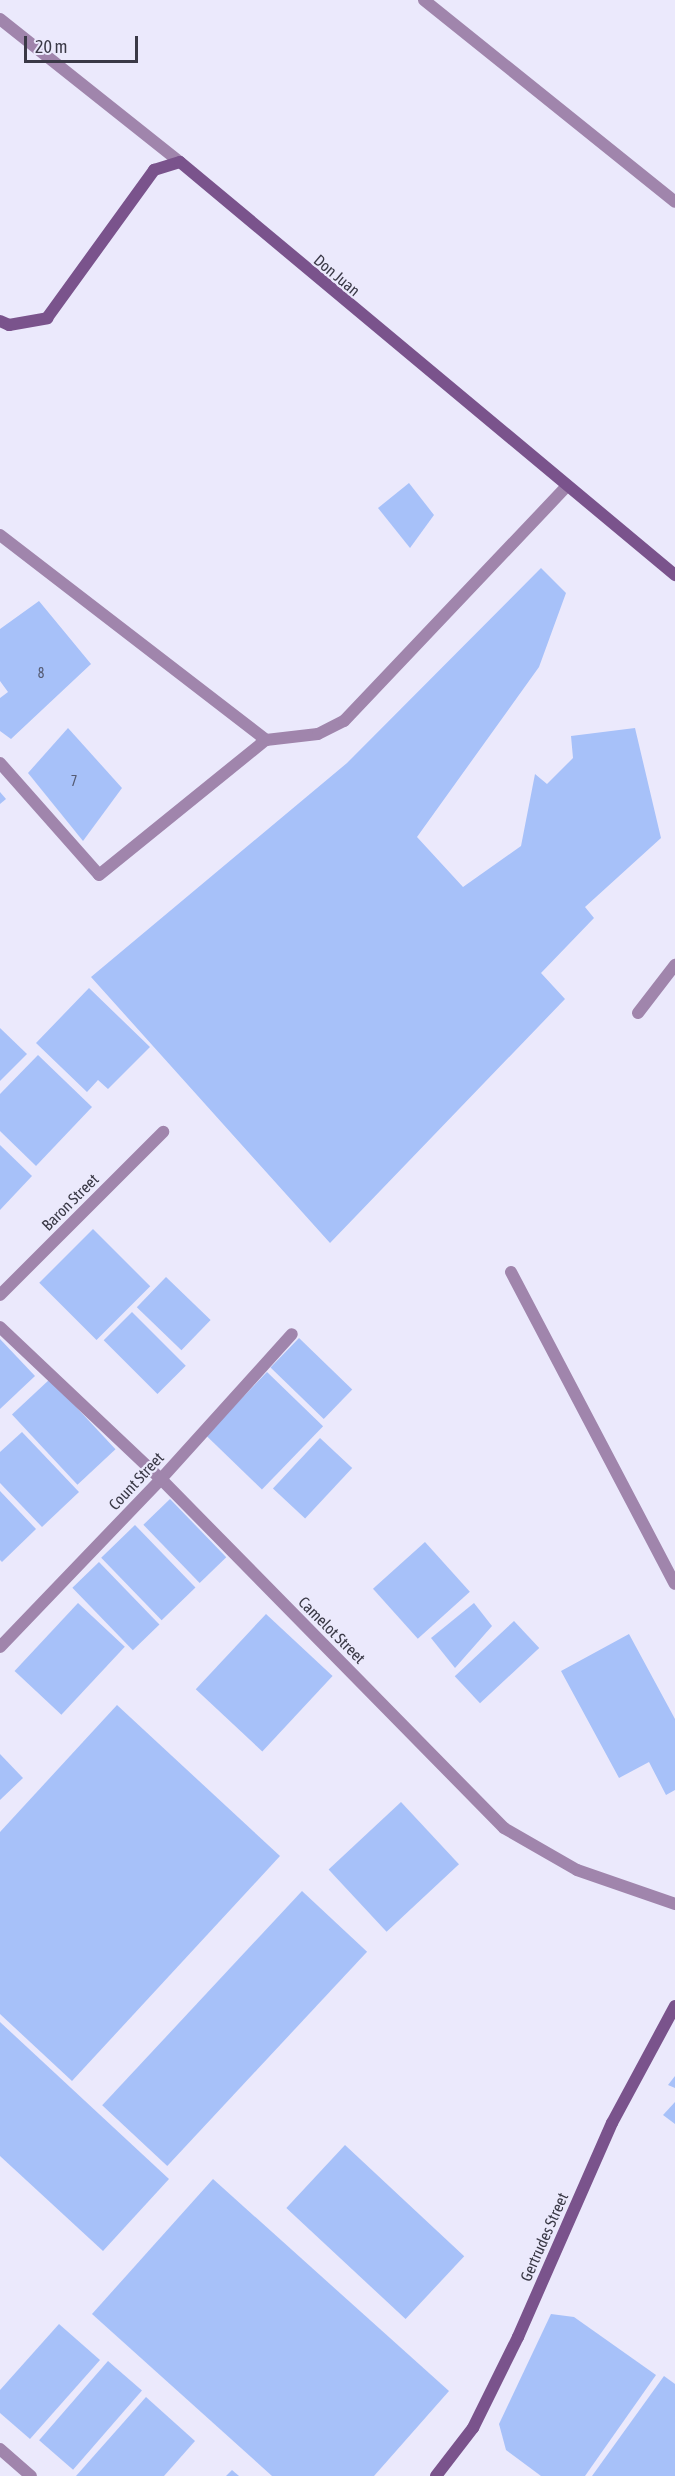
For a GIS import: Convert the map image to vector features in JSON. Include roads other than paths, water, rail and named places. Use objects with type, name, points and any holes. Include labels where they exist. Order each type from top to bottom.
[{"type":"street","points":[[424,0],[675,202]]},
{"type":"street","points":[[0,19],[180,162]]},
{"type":"street","points":[[0,321],[9,325],[47,318],[154,170],[180,162]]},
{"type":"street","name":"Don Juan","points":[[180,162],[675,575]]},
{"type":"street","points":[[0,763],[99,874],[266,740],[318,734],[344,721],[567,486]]},
{"type":"street","points":[[0,535],[266,740]]},
{"type":"street","points":[[638,1013],[675,964]]},
{"type":"street","name":"Baron Street","points":[[0,1295],[163,1132]]},
{"type":"street","points":[[510,1272],[675,1584]]},
{"type":"street","name":"Camelot Street","points":[[0,1327],[161,1479],[504,1828],[577,1870],[675,1904]]},
{"type":"street","name":"Count Street","points":[[0,1647],[161,1479],[292,1334]]},
{"type":"street","name":"Gertrudes Street","points":[[436,2476],[473,2428],[518,2337],[612,2123],[675,2006]]},
{"type":"street","points":[[0,2449],[31,2476]]}]
